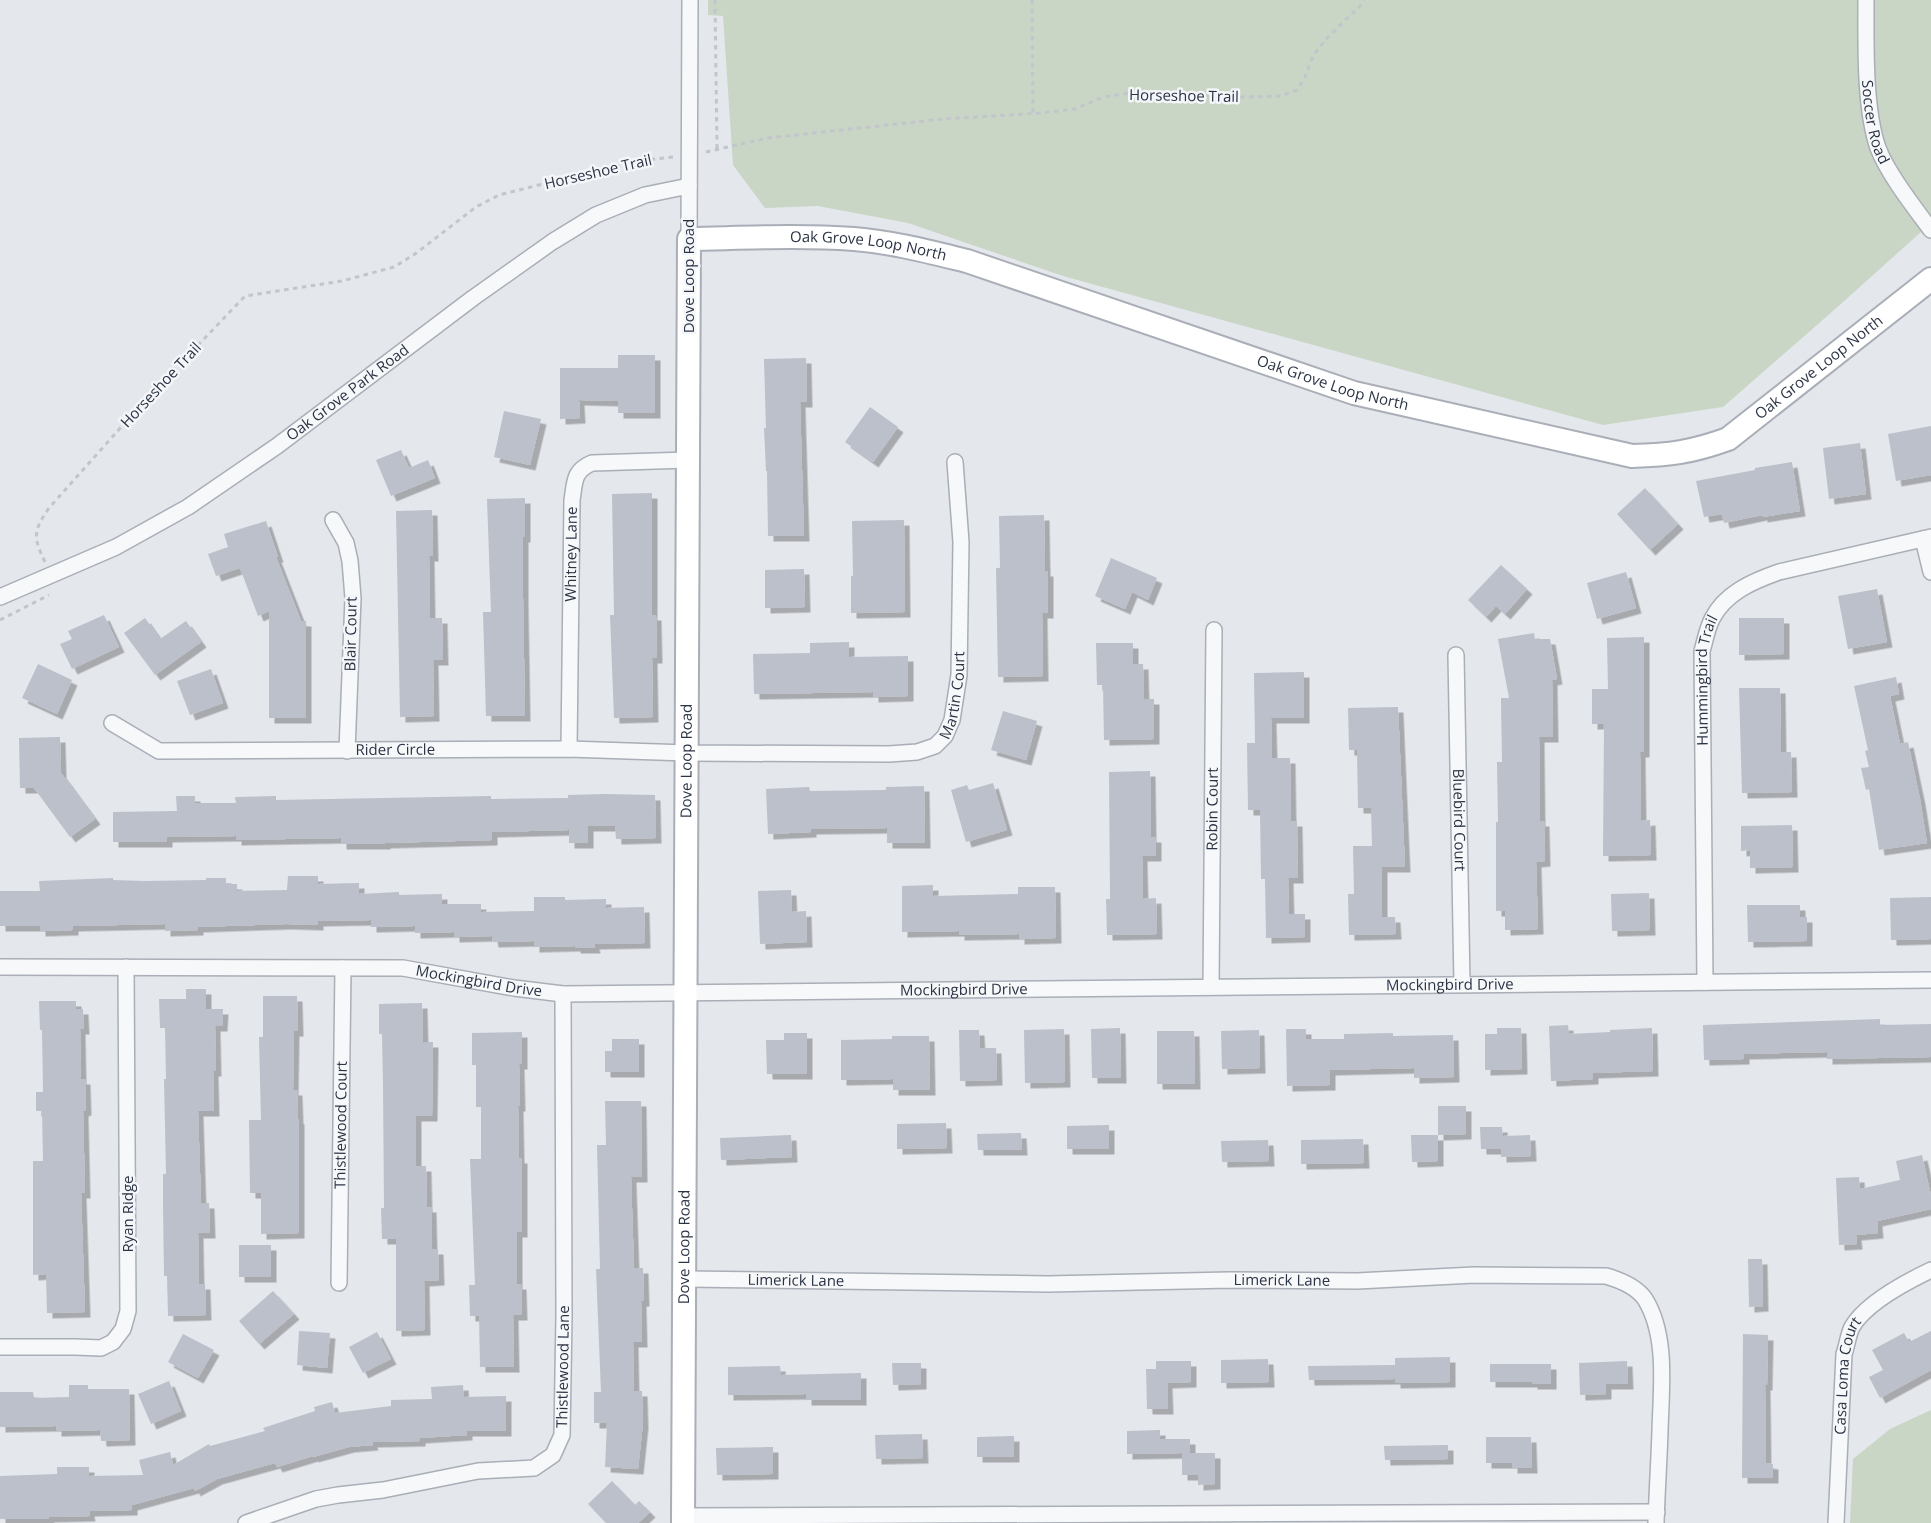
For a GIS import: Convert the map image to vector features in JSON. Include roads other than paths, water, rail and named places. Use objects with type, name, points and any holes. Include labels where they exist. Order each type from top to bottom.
[{"type":"street","name":"Dove Loop Road","points":[[683,1519],[690,0]]},
{"type":"street","name":"Soccer Road","points":[[1866,0],[1866,54],[1871,114],[1878,147],[1887,165],[1931,230]]},
{"type":"street","name":"Oak Grove Park Road","points":[[2,592],[51,575],[116,547],[188,507],[276,446],[552,242],[596,215],[645,195],[689,186]]},
{"type":"street","name":"Oak Grove Loop North","points":[[689,239],[855,239],[937,254],[967,261],[1354,393],[1632,456],[1669,455],[1703,448],[1728,439],[1931,279]]},
{"type":"street","name":"Whitney Lane","points":[[569,749],[572,500],[576,475],[582,467],[592,463],[688,460]]},
{"type":"street","name":"Martin Court","points":[[687,753],[889,754],[917,752],[935,746],[945,736],[952,720],[959,675],[961,543],[955,462]]},
{"type":"street","name":"Blair Court","points":[[333,520],[346,543],[353,598],[347,751]]},
{"type":"street","points":[[1927,538],[1931,572]]},
{"type":"street","name":"Hummingbird Trail","points":[[1705,982],[1702,651],[1712,620],[1734,593],[1758,579],[1779,572],[1927,538]]},
{"type":"street","name":"Robin Court","points":[[1211,987],[1214,630]]},
{"type":"street","name":"Bluebird Court","points":[[1455,655],[1461,984]]},
{"type":"street","name":"Rider Circle","points":[[112,723],[159,751],[569,749],[687,753]]},
{"type":"street","name":"Mockingbird Drive","points":[[0,967],[403,968],[513,988],[562,994],[1931,980]]},
{"type":"street","name":"Ryan Ridge","points":[[0,1347],[101,1348],[113,1342],[123,1329],[128,1311],[126,967]]},
{"type":"street","name":"Thistlewood Court","points":[[339,1283],[343,968]]},
{"type":"street","name":"Thistlewood Lane","points":[[246,1523],[316,1499],[383,1490],[478,1471],[534,1468],[554,1455],[562,1435],[564,1316],[562,994]]},
{"type":"street","name":"Casa Loma Court","points":[[1836,1523],[1844,1354],[1851,1328],[1861,1314],[1887,1294],[1931,1270]]},
{"type":"street","name":"Limerick Lane","points":[[685,1279],[1048,1284],[1230,1280],[1357,1281],[1474,1275],[1606,1276],[1634,1288],[1644,1298],[1652,1315],[1658,1339],[1662,1381],[1657,1517]]},
{"type":"street","points":[[683,1519],[1657,1517]]}]
